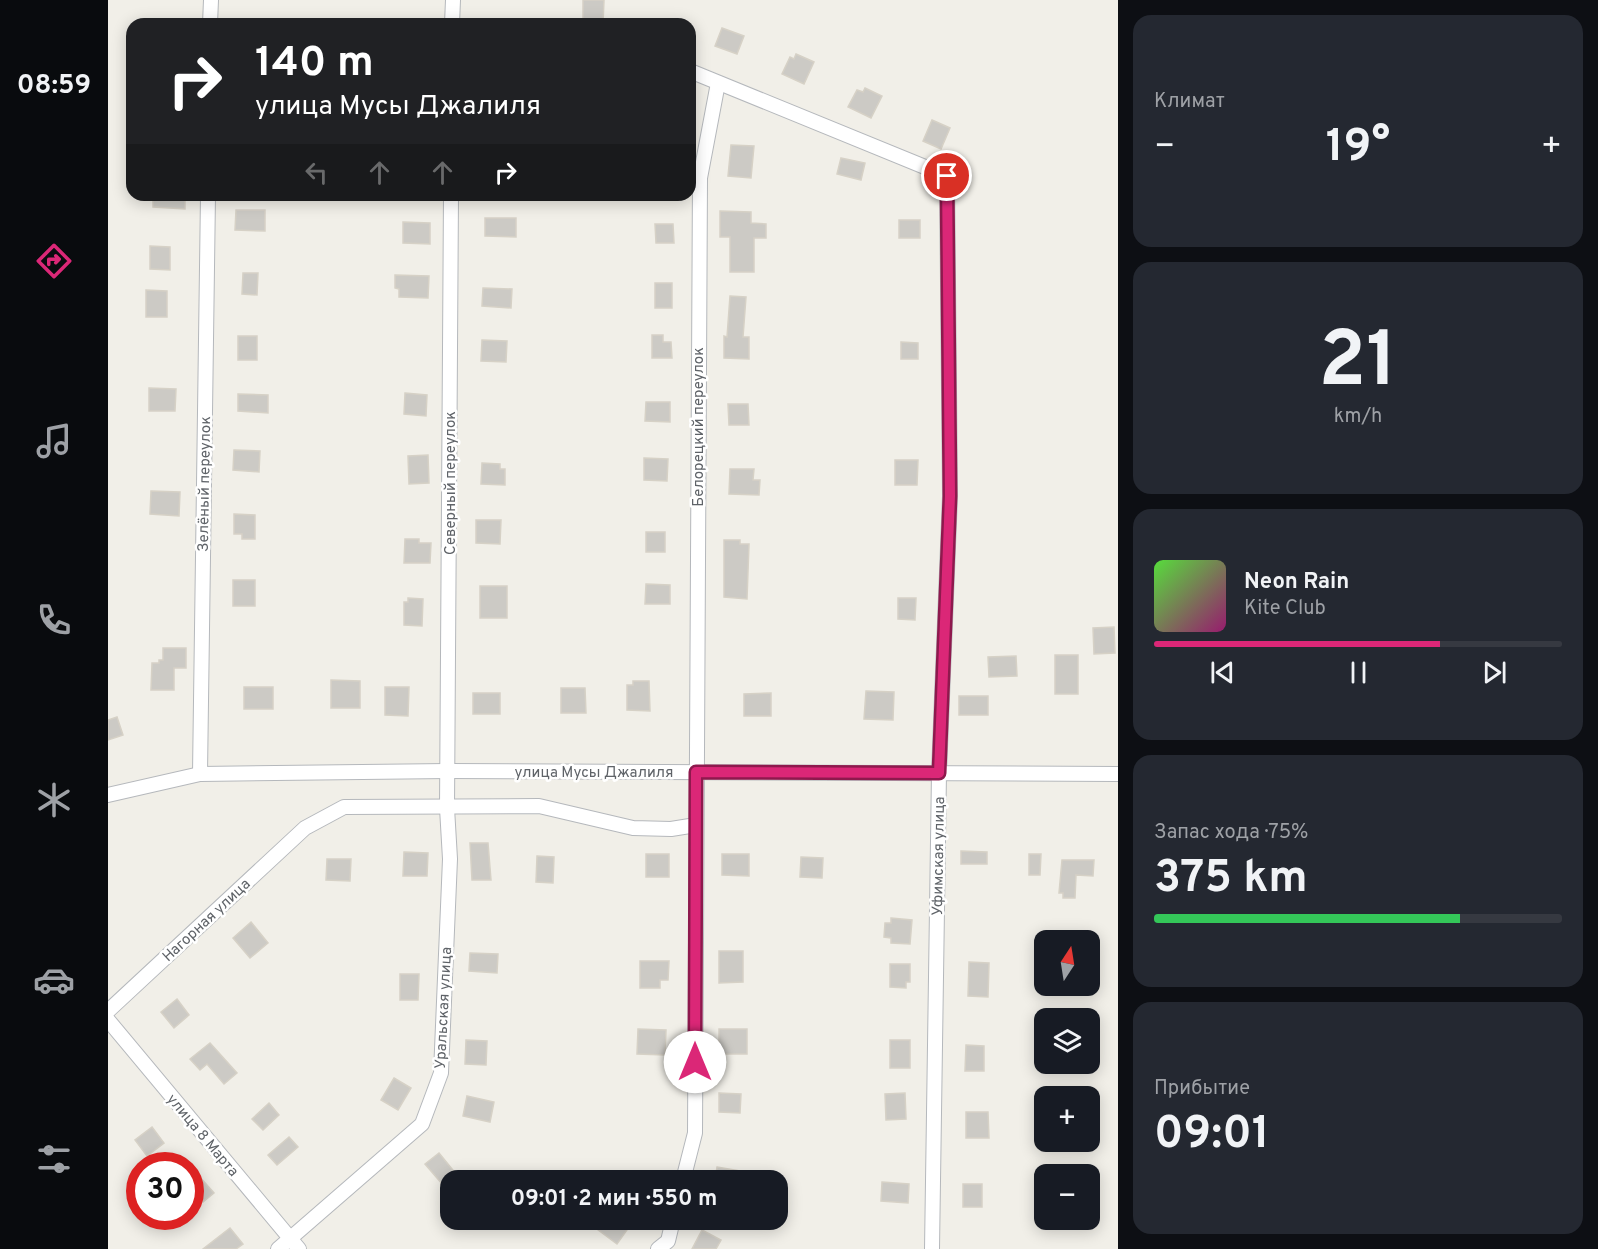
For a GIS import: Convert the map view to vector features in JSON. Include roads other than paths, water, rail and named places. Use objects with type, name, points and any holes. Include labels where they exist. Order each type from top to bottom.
[{"type":"street","points":[[210,18],[211,0]]},
{"type":"street","points":[[452,18],[453,0]]},
{"type":"street","points":[[696,74],[718,83]]},
{"type":"street","name":"Уфимская улица","points":[[718,83],[947,176],[950,496],[939,773],[932,1249]]},
{"type":"street","name":"Белорецкий переулок","points":[[685,1170],[694,1133],[700,178],[718,83]]},
{"type":"street","name":"Зелёный переулок","points":[[200,774],[208,201]]},
{"type":"street","name":"Северный переулок","points":[[448,771],[452,201]]},
{"type":"street","name":"улица Мусы Джалиля","points":[[108,795],[200,774],[448,771],[1118,774]]},
{"type":"street","name":"Уральская улица","points":[[278,1249],[295,1244],[422,1124],[441,1073],[450,860],[447,808],[448,771]]},
{"type":"street","name":"Нагорная улица","points":[[108,1011],[305,828],[344,807],[539,806],[633,828],[671,829],[696,825]]},
{"type":"street","name":"улица 8 Марта","points":[[108,1020],[295,1244]]},
{"type":"street","points":[[658,1249],[668,1241],[671,1230]]}]
